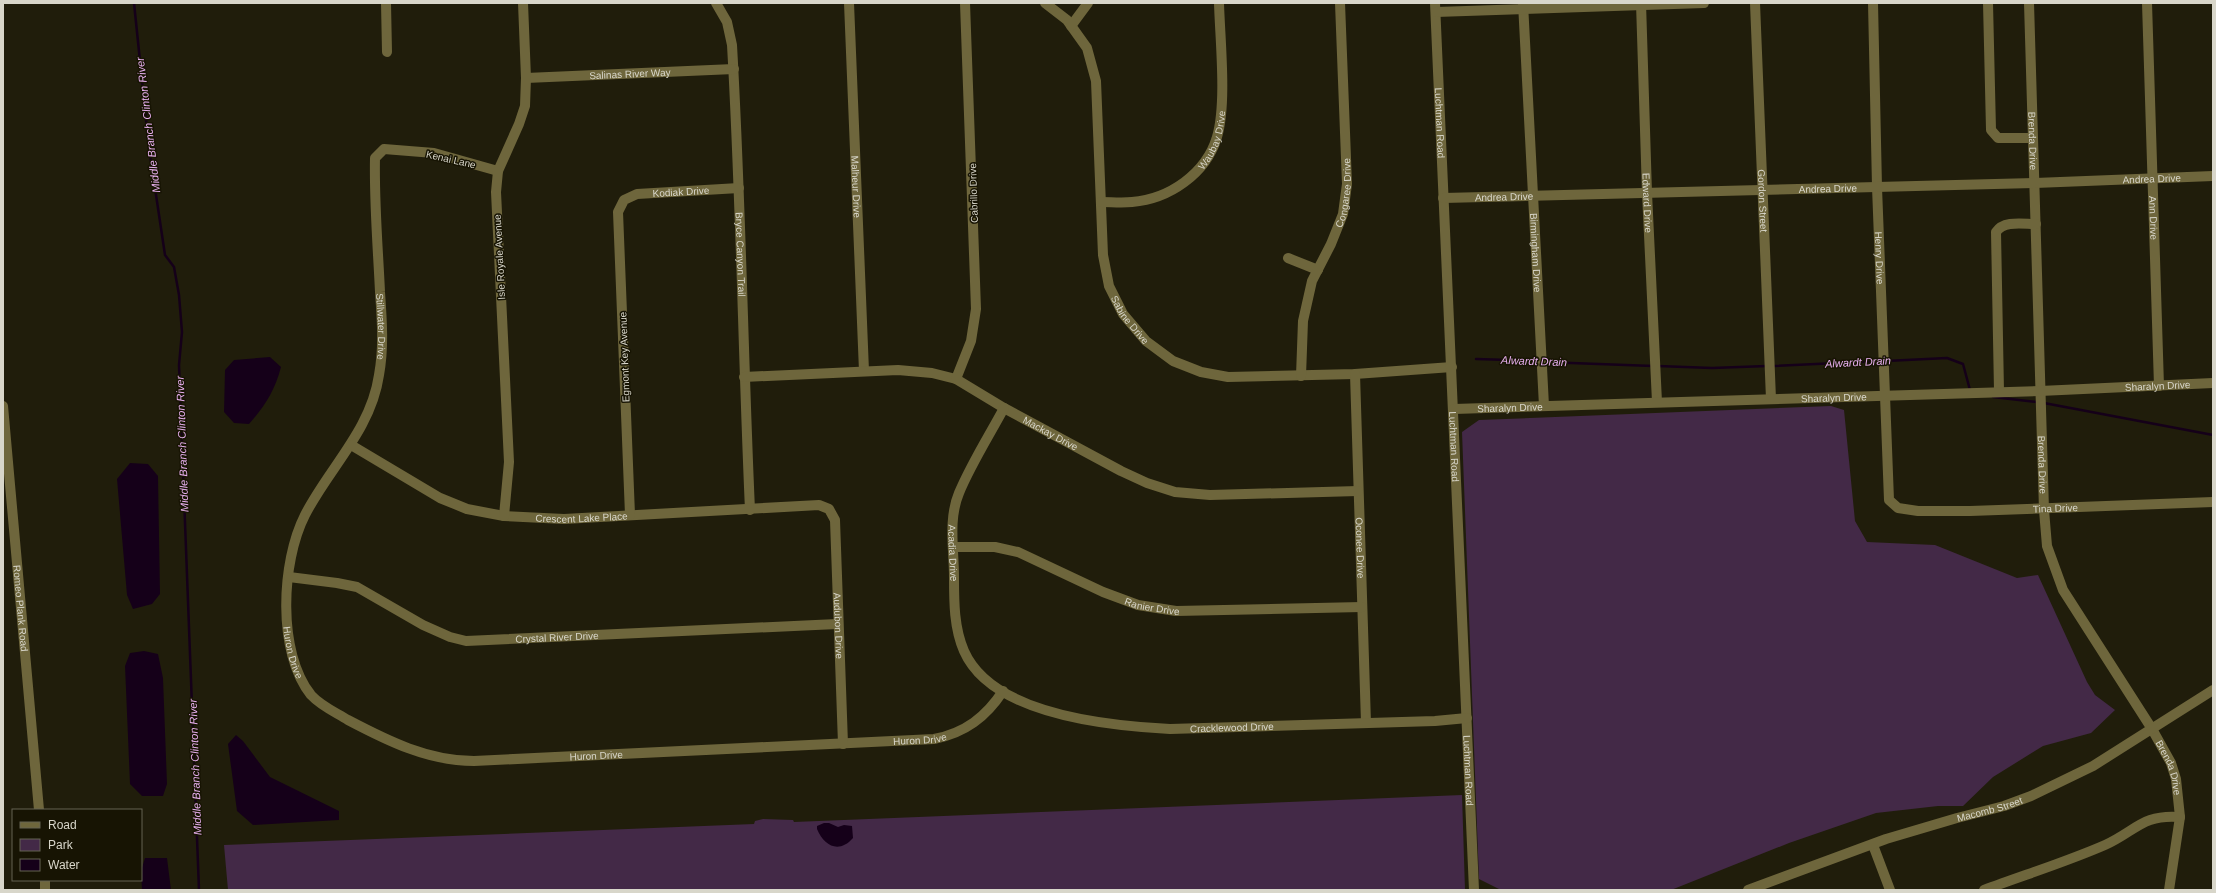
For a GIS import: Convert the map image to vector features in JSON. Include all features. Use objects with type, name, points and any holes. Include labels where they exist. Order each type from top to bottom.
[{"type":"street","points":[[386,3],[387,52]]},
{"type":"street","name":"Isle Royale Avenue","points":[[504,516],[509,462],[496,206],[498,171],[523,114],[526,78],[523,3]]},
{"type":"street","name":"Bryce Canyon Trail","points":[[716,3],[727,22],[732,44],[734,69],[750,510]]},
{"type":"street","name":"Malheur Drive","points":[[849,3],[864,371]]},
{"type":"street","name":"Cabrillo Drive","points":[[956,380],[971,341],[976,309],[965,3]]},
{"type":"street","name":"Sabine Drive","points":[[1045,3],[1055,9],[1071,26],[1088,48],[1096,81],[1103,255],[1109,286],[1123,314],[1146,340],[1173,361],[1201,372],[1228,377],[1356,374],[1452,367]]},
{"type":"street","points":[[1071,26],[1088,3]]},
{"type":"street","name":"Waubay Drive","points":[[1101,202],[1133,202],[1163,195],[1186,182],[1204,162],[1217,138],[1222,111],[1219,3]]},
{"type":"street","name":"Congaree Drive","points":[[1301,376],[1303,321],[1312,281],[1343,214],[1347,184],[1340,3]]},
{"type":"street","points":[[1436,8],[1704,3]]},
{"type":"street","name":"Gordon Street","points":[[1755,3],[1772,398]]},
{"type":"street","name":"Henry Drive","points":[[1873,3],[1877,187],[1886,395],[1888,494],[1889,500],[1898,508]]},
{"type":"street","points":[[1988,3],[1991,130],[1998,138],[2033,138]]},
{"type":"street","name":"Brenda Drive","points":[[2029,3],[2040,391],[2044,508],[2047,546],[2063,590],[2152,730],[2170,763],[2176,779],[2180,817],[2169,890]]},
{"type":"street","name":"Ann Drive","points":[[2147,3],[2154,178],[2159,386]]},
{"type":"street","name":"Edward Drive","points":[[1641,4],[1647,193],[1657,402]]},
{"type":"street","name":"Birmingham Drive","points":[[1523,6],[1544,406]]},
{"type":"street","name":"Luchtman Road","points":[[1436,8],[1474,890]]},
{"type":"street","name":"Salinas River Way","points":[[526,78],[734,69]]},
{"type":"street","name":"Kenai Lane","points":[[379,152],[393,149],[434,153],[498,171]]},
{"type":"street","name":"Stillwater Drive","points":[[289,577],[293,549],[304,517],[351,445],[366,418],[379,375],[382,331],[374,158],[379,152]]},
{"type":"street","name":"Andrea Drive","points":[[1443,198],[2035,183],[2213,176]]},
{"type":"street","name":"Kodiak Drive","points":[[624,200],[630,196],[644,193],[739,188]]},
{"type":"street","name":"Egmont Key Avenue","points":[[624,200],[618,212],[630,515]]},
{"type":"street","points":[[1999,391],[1996,232],[1998,228],[2008,224],[2036,224]]},
{"type":"street","points":[[1288,258],[1318,270]]},
{"type":"street","name":"Mackay Drive","points":[[744,377],[864,371],[911,371],[956,380],[1004,408],[1121,471],[1147,483],[1175,492],[1210,495],[1358,491]]},
{"type":"street","name":"Oconee Drive","points":[[1356,374],[1358,491],[1366,723]]},
{"type":"street","name":"Sharalyn Drive","points":[[1454,409],[1999,391],[2040,391],[2213,383]]},
{"type":"street","name":"Romeo Plank Road","points":[[3,406],[38,809]]},
{"type":"street","name":"Acadia Drive","points":[[1003,691],[980,675],[965,652],[957,627],[954,512],[958,494],[1004,408]]},
{"type":"street","name":"Crescent Lake Place","points":[[351,445],[440,498],[468,509],[504,516],[564,519],[750,510],[819,505],[829,509]]},
{"type":"street","name":"Tina Drive","points":[[1898,508],[1918,511],[1970,511],[2213,502]]},
{"type":"street","name":"Audubon Drive","points":[[829,509],[835,520],[843,744]]},
{"type":"street","name":"Ranier Drive","points":[[954,547],[994,547],[1018,552],[1103,592],[1138,605],[1168,610],[1362,608]]},
{"type":"street","name":"Crystal River Drive","points":[[289,577],[337,582],[356,587],[423,625],[450,637],[466,640],[838,624]]},
{"type":"street","name":"Huron Drive","points":[[289,577],[286,612],[289,644],[294,662],[303,683],[324,707],[385,739],[415,751],[451,760],[474,761],[924,740],[949,736],[980,719],[995,703],[1003,691]]},
{"type":"street","name":"Macomb Street","points":[[1748,890],[1922,828],[2004,806],[2031,796],[2093,766],[2213,690]]},
{"type":"street","name":"Cracklewood Drive","points":[[1003,691],[1056,713],[1129,727],[1170,729],[1366,723],[1467,718]]},
{"type":"street","points":[[1984,890],[2106,844],[2143,822],[2166,816],[2180,817]]},
{"type":"street","points":[[1873,845],[1890,890]]},
{"type":"green space","points":[[1831,406],[1844,410],[1855,521],[1867,542],[1935,545],[2017,578],[2038,575],[2087,682],[2095,695],[2115,710],[2091,733],[2043,746],[1993,777],[1963,806],[1938,806],[1876,813],[1789,843],[1671,890],[1501,890],[1479,879],[1462,432],[1479,420]]},
{"type":"green space","points":[[1462,795],[1465,890],[228,890],[224,845],[754,824],[755,821],[763,819],[793,820],[794,822]]},
{"type":"water","points":[[270,357],[281,367],[276,383],[269,397],[249,424],[234,423],[224,412],[225,370],[234,360]]},
{"type":"water","points":[[130,463],[148,464],[158,476],[160,594],[152,604],[133,609],[127,595],[117,479]]},
{"type":"water","points":[[144,651],[158,654],[163,678],[167,784],[163,796],[142,796],[130,784],[125,666],[130,653]]},
{"type":"water","points":[[236,735],[243,741],[270,777],[339,811],[339,820],[253,825],[237,811],[228,744]]},
{"type":"water","points":[[824,823],[829,823],[838,827],[844,825],[852,826],[853,838],[842,846],[837,847],[828,844],[817,829],[817,826]]},
{"type":"water","points":[[145,858],[167,858],[171,890],[142,890],[142,868]]},
{"type":"waterway","name":"Middle Branch Clinton River","points":[[134,3],[149,148],[165,255],[174,267],[179,295],[182,332],[179,365],[199,890]]},
{"type":"waterway","name":"Alwardt Drain","points":[[1886,361],[1947,358],[1963,364],[1970,390]]},
{"type":"waterway","name":"Alwardt Drain","points":[[1476,359],[1539,361]]},
{"type":"waterway","name":"Alwardt Drain","points":[[1772,366],[1881,361]]},
{"type":"waterway","name":"Alwardt Drain","points":[[1544,362],[1653,366]]},
{"type":"waterway","name":"Alwardt Drain","points":[[1658,366],[1712,368],[1767,366]]},
{"type":"waterway","name":"Alwardt Drain","points":[[1993,397],[2037,402]]},
{"type":"waterway","name":"Alwardt Drain","points":[[2044,403],[2213,435]]}]
